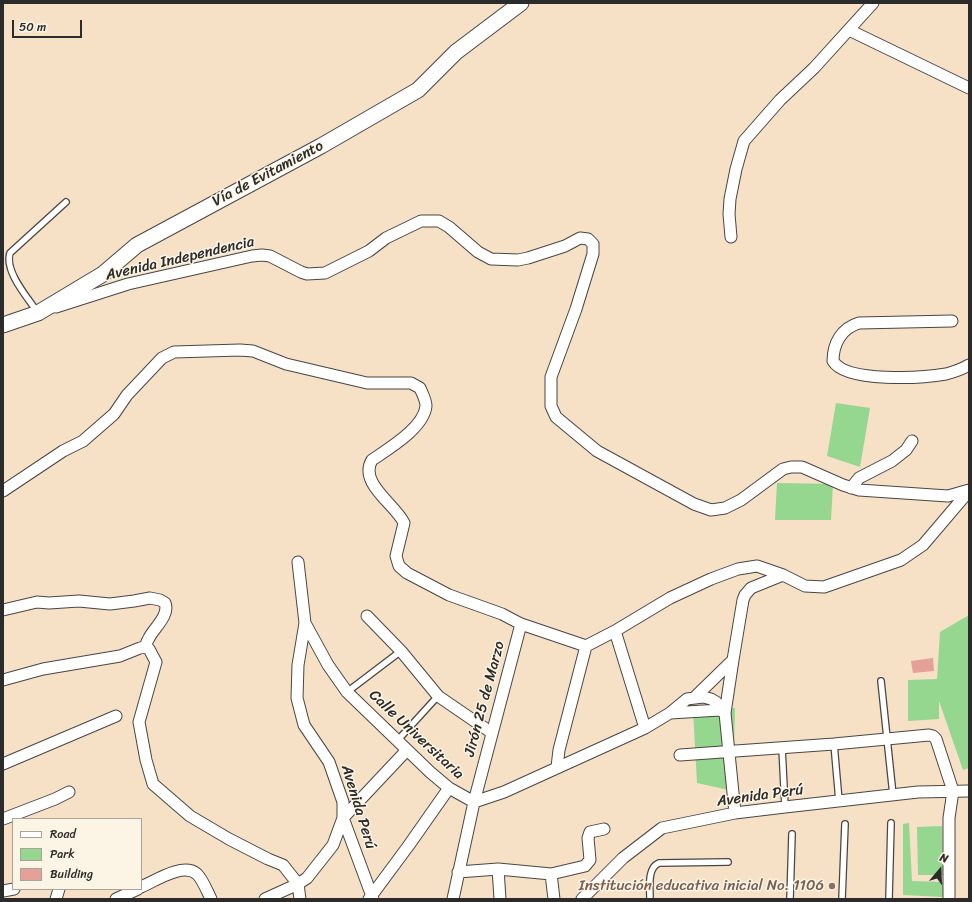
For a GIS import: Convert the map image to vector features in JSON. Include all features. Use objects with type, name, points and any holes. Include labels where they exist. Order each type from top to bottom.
[{"type":"main road","name":"Vía de Evitamiento","points":[[3,325],[38,313],[103,274],[137,245],[321,146],[418,90],[456,52],[521,3]]},
{"type":"street","points":[[731,237],[729,214],[730,199],[736,169],[744,141],[780,100],[814,68],[873,3]]},
{"type":"street","points":[[849,30],[969,88]]},
{"type":"street","name":"Avenida Independencia","points":[[38,313],[128,284],[252,256],[270,256],[307,274],[325,273],[369,251],[386,238],[421,221],[439,222],[449,227],[478,252],[491,259],[518,260],[528,258],[565,246],[580,238],[588,239],[593,244],[593,254],[576,309],[551,377],[551,406],[556,417],[597,451],[694,504],[711,510],[725,508],[741,500],[783,469],[791,467],[802,467],[859,490],[948,496],[969,491]]},
{"type":"street","points":[[952,321],[859,322],[848,328],[839,338],[834,349],[833,361],[838,367],[863,376],[899,377],[937,375],[957,371],[969,365]]},
{"type":"street","points":[[3,491],[63,452],[83,441],[114,414],[127,395],[162,358],[174,352],[253,351],[286,364],[367,383],[411,383],[420,388],[422,393],[426,406],[423,416],[402,438],[372,460],[369,471],[370,480],[384,499],[402,518],[404,523],[396,556],[399,566],[407,573],[449,595],[502,614],[521,624],[586,646],[615,631],[670,598],[711,579],[738,569],[757,566],[783,575],[805,586],[824,587],[901,560],[923,545],[969,491]]},
{"type":"street","points":[[851,488],[859,478],[875,471],[896,458],[906,450],[912,441]]},
{"type":"street","name":"Avenida Perú","points":[[298,562],[305,623],[298,665],[297,698],[304,726],[329,762],[343,802],[344,818],[371,898]]},
{"type":"street","points":[[735,813],[725,713],[745,595],[751,588],[783,575]]},
{"type":"street","points":[[3,610],[37,602],[49,603],[79,601],[110,604],[134,601],[144,598],[155,598],[165,603],[166,607],[165,615],[148,639],[145,647],[120,656],[43,669],[3,680]]},
{"type":"street","points":[[367,616],[401,651],[438,696],[492,733]]},
{"type":"street","name":"Calle Universitaria","points":[[305,623],[328,665],[347,692],[430,772],[449,788],[474,802]]},
{"type":"street","name":"Jirón 25 de Marzo","points":[[453,899],[474,802],[521,624]]},
{"type":"street","points":[[615,631],[645,728]]},
{"type":"street","points":[[557,767],[586,646]]},
{"type":"street","points":[[145,647],[149,649],[156,662],[139,722],[146,760],[153,784],[190,816],[229,839],[283,865],[298,884],[300,899]]},
{"type":"street","points":[[695,697],[733,660]]},
{"type":"street","points":[[474,802],[504,792],[645,728],[670,713],[687,700],[695,697],[703,697],[716,702],[725,713]]},
{"type":"street","points":[[670,713],[720,710],[725,713]]},
{"type":"street","points":[[3,764],[116,716]]},
{"type":"street","points":[[680,756],[834,744],[929,734],[933,736],[936,739],[953,792],[949,818],[949,899]]},
{"type":"street","points":[[265,899],[298,884],[307,878],[332,844],[344,818],[407,750]]},
{"type":"street","points":[[371,898],[449,788]]},
{"type":"street","name":"Avenida Perú","points":[[582,899],[623,858],[662,828],[735,813],[918,792],[969,791]]},
{"type":"street","points":[[3,819],[69,792]]},
{"type":"street","points":[[458,872],[498,869],[551,874],[585,866],[590,860],[588,838],[590,832],[604,829]]},
{"type":"street","points":[[498,869],[500,899]]},
{"type":"street","points":[[142,888],[176,872],[188,870],[200,878],[211,899]]},
{"type":"street","points":[[551,874],[554,899]]},
{"type":"street","points":[[116,899],[136,890]]},
{"type":"lane","points":[[38,313],[13,274],[9,257],[10,253],[66,202]]},
{"type":"lane","points":[[347,692],[401,651]]},
{"type":"lane","points":[[881,681],[893,795]]},
{"type":"lane","points":[[397,741],[438,696]]},
{"type":"lane","points":[[834,744],[839,801]]},
{"type":"lane","points":[[782,748],[785,807]]},
{"type":"lane","points":[[889,899],[891,823]]},
{"type":"lane","points":[[842,899],[845,824]]},
{"type":"lane","points":[[790,899],[792,834]]},
{"type":"lane","points":[[650,899],[651,870],[655,865],[660,863],[728,862]]},
{"type":"green space","points":[[836,403],[870,408],[860,467],[827,456]]},
{"type":"green space","points":[[777,483],[833,484],[831,520],[775,520]]},
{"type":"green space","points":[[969,615],[969,768],[963,770],[939,701],[939,719],[908,721],[908,680],[937,679],[940,632]]},
{"type":"green space","points":[[735,708],[733,791],[697,783],[693,711]]},
{"type":"green space","points":[[909,823],[912,881],[943,882],[943,897],[903,895],[903,824]]},
{"type":"green space","points":[[942,826],[943,875],[918,875],[917,827]]},
{"type":"building","points":[[933,658],[934,671],[913,673],[911,661]]},
{"type":"place","name":"Institución educativa inicial No. 1106","points":[[832,886]]}]
